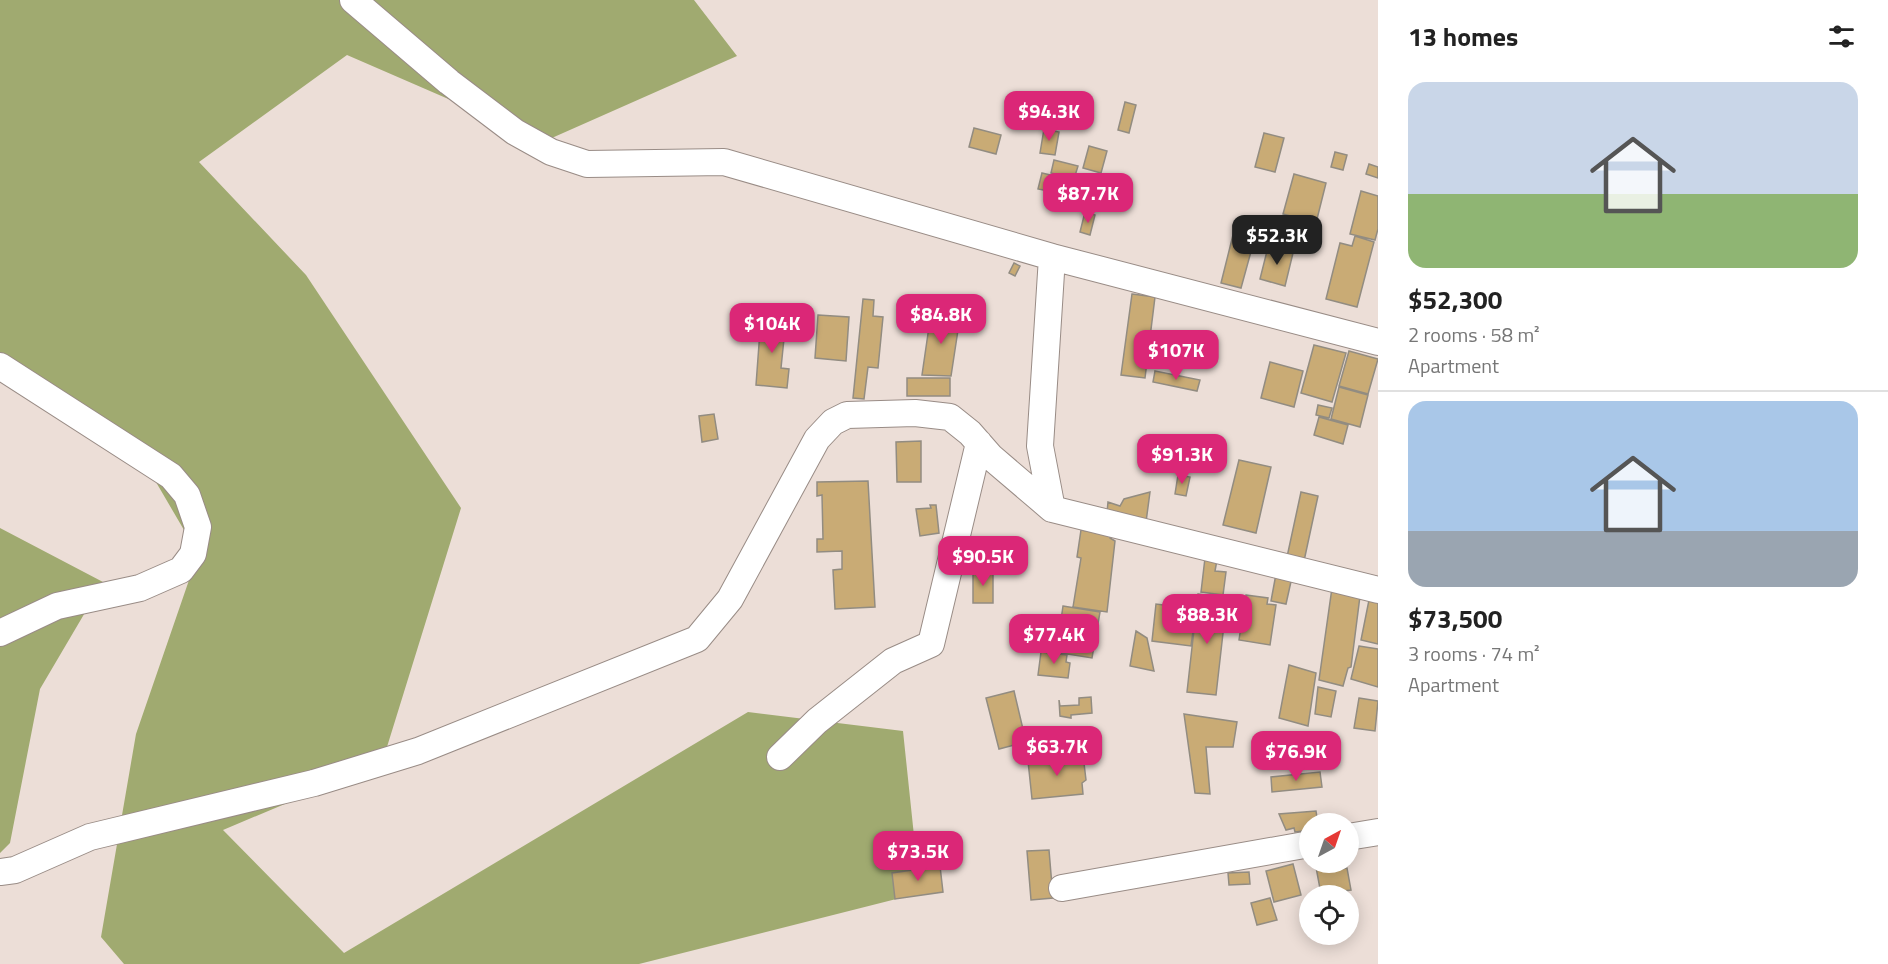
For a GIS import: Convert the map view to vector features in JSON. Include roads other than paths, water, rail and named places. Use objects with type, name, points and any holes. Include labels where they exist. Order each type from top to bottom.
[{"type":"street","points":[[353,0],[496,118],[515,132],[551,152],[587,164],[724,162],[1052,257],[1378,342]]},
{"type":"street","points":[[1052,257],[1040,446],[1052,509]]},
{"type":"street","points":[[0,366],[171,476],[187,495],[198,527],[193,554],[181,570],[140,588],[57,606],[0,633]]},
{"type":"street","points":[[0,872],[15,870],[90,837],[314,783],[418,751],[697,639],[730,599],[817,439],[833,422],[847,415],[915,413],[951,417],[991,457],[1052,509],[1378,590]]},
{"type":"street","points":[[780,757],[817,721],[893,661],[931,644],[979,443]]},
{"type":"street","points":[[1359,835],[1378,832]]},
{"type":"street","points":[[1062,888],[1299,846]]}]
